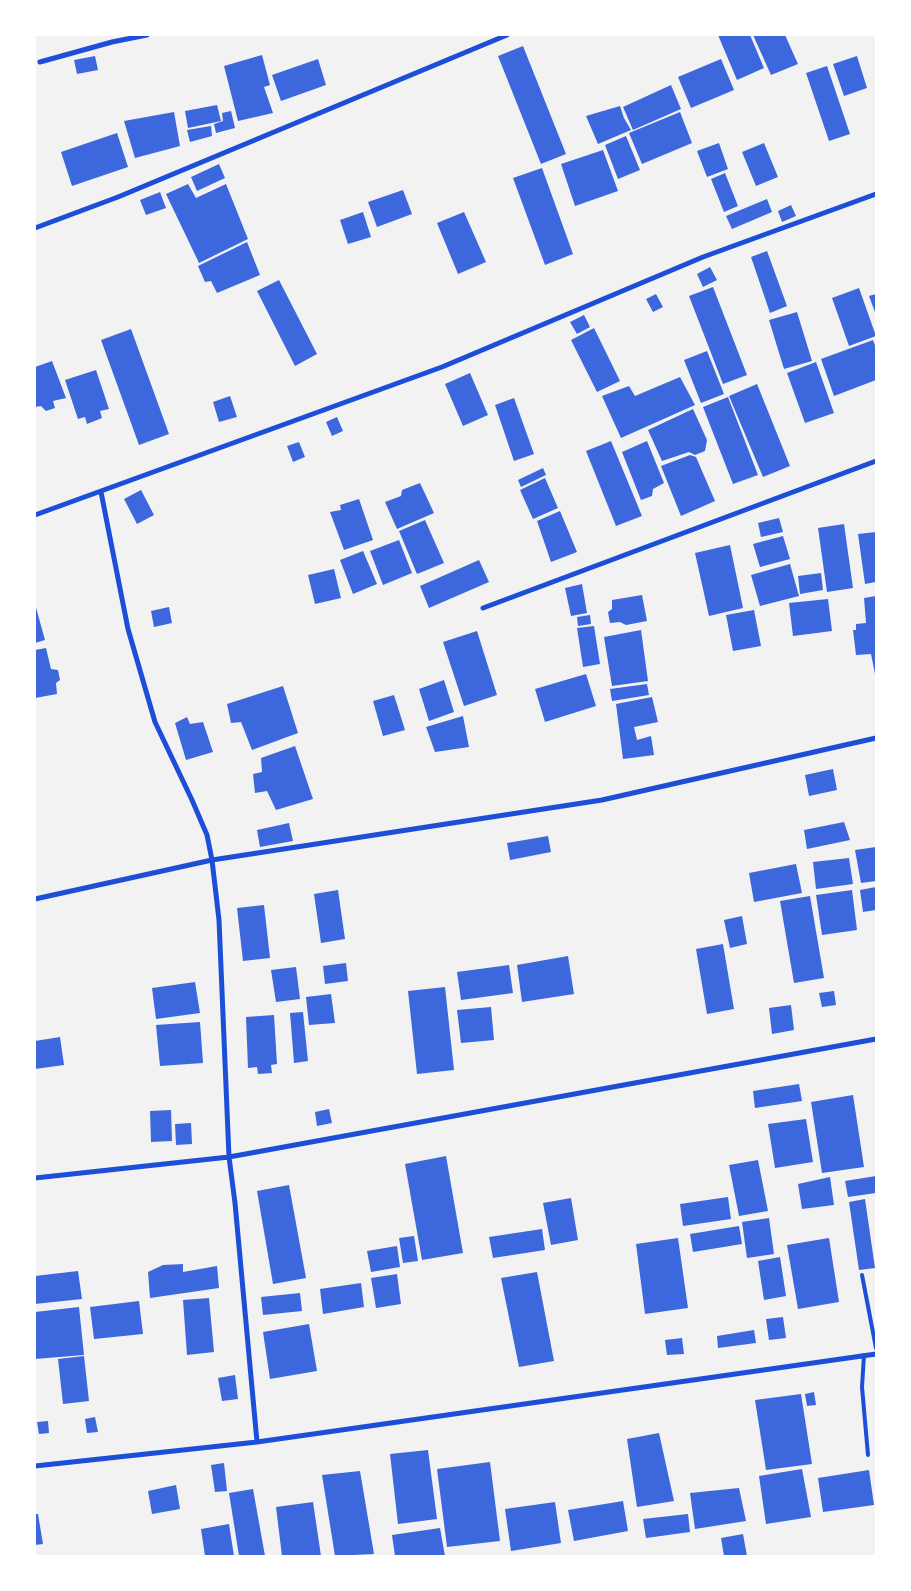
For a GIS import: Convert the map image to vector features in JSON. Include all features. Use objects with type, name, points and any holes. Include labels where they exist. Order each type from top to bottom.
[{"type":"street","points":[[40,62],[112,42],[147,35]]},
{"type":"street","points":[[35,228],[118,197],[508,35]]},
{"type":"street","points":[[35,515],[442,367],[703,257],[876,194]]},
{"type":"street","points":[[483,608],[876,460]]},
{"type":"street","points":[[101,492],[128,629],[155,722],[207,835],[212,860],[219,920],[229,1157],[235,1204],[256,1442]]},
{"type":"street","points":[[35,899],[212,860],[602,800],[876,738]]},
{"type":"street","points":[[35,1178],[229,1157],[876,1039]]},
{"type":"street","points":[[35,1466],[256,1442],[876,1354]]},
{"type":"lane","points":[[862,1275],[876,1348]]},
{"type":"lane","points":[[864,1355],[862,1387],[868,1455]]},
{"type":"building","points":[[718,35],[750,35],[764,68],[737,80]]},
{"type":"building","points":[[753,35],[785,35],[798,64],[771,75]]},
{"type":"building","points":[[523,46],[566,154],[541,164],[498,56]]},
{"type":"building","points":[[262,55],[270,85],[264,87],[273,113],[238,121],[224,66]]},
{"type":"building","points":[[95,56],[98,70],[77,74],[74,60]]},
{"type":"building","points":[[857,56],[867,88],[844,96],[833,64]]},
{"type":"building","points":[[318,59],[326,85],[281,101],[272,75]]},
{"type":"building","points":[[721,59],[734,90],[691,108],[678,77]]},
{"type":"building","points":[[827,66],[850,134],[829,141],[806,73]]},
{"type":"building","points":[[671,85],[681,109],[633,130],[623,107]]},
{"type":"building","points":[[217,105],[221,121],[188,128],[185,111]]},
{"type":"building","points":[[620,106],[631,130],[598,144],[586,116]]},
{"type":"building","points":[[231,111],[235,128],[216,133],[214,124],[223,121],[222,113]]},
{"type":"building","points":[[174,112],[180,146],[135,158],[124,121]]},
{"type":"building","points":[[680,112],[692,143],[642,164],[629,133]]},
{"type":"building","points":[[211,126],[212,136],[190,142],[187,130]]},
{"type":"building","points":[[117,133],[128,167],[72,186],[61,152]]},
{"type":"building","points":[[626,136],[640,170],[618,179],[605,145]]},
{"type":"building","points":[[719,143],[728,169],[707,177],[697,151]]},
{"type":"building","points":[[764,143],[778,177],[756,186],[742,152]]},
{"type":"building","points":[[603,150],[618,191],[575,206],[561,164]]},
{"type":"building","points":[[219,164],[225,178],[197,191],[191,177]]},
{"type":"building","points":[[542,168],[573,254],[545,265],[513,178]]},
{"type":"building","points":[[725,173],[738,206],[724,212],[711,179]]},
{"type":"building","points":[[188,184],[196,198],[226,184],[248,239],[199,263],[166,194]]},
{"type":"building","points":[[403,190],[412,214],[377,227],[368,202]]},
{"type":"building","points":[[160,192],[166,208],[146,215],[140,200]]},
{"type":"building","points":[[767,199],[772,212],[732,229],[726,216]]},
{"type":"building","points":[[791,205],[796,216],[782,222],[778,211]]},
{"type":"building","points":[[363,212],[371,237],[348,244],[340,220]]},
{"type":"building","points":[[464,212],[486,262],[458,274],[437,223]]},
{"type":"building","points":[[247,242],[260,275],[217,293],[211,281],[205,282],[198,266]]},
{"type":"building","points":[[767,251],[787,306],[770,313],[751,257]]},
{"type":"building","points":[[710,267],[717,280],[703,287],[697,274]]},
{"type":"building","points":[[279,280],[317,354],[295,366],[257,291]]},
{"type":"building","points":[[713,287],[747,375],[723,384],[689,296]]},
{"type":"building","points":[[859,288],[876,336],[849,346],[832,298]]},
{"type":"building","points":[[656,294],[663,307],[653,312],[646,299]]},
{"type":"building","points":[[876,294],[876,315],[869,296]]},
{"type":"building","points":[[797,312],[812,361],[784,369],[769,320]]},
{"type":"building","points":[[584,315],[590,327],[577,334],[570,322]]},
{"type":"building","points":[[594,328],[620,381],[597,392],[571,340]]},
{"type":"building","points":[[131,329],[169,434],[139,445],[101,340]]},
{"type":"building","points":[[873,340],[876,348],[876,380],[834,396],[821,359]]},
{"type":"building","points":[[707,351],[724,394],[701,403],[684,360]]},
{"type":"building","points":[[52,361],[66,398],[53,401],[55,408],[46,411],[41,406],[35,407],[35,367]]},
{"type":"building","points":[[816,362],[834,413],[805,423],[787,373]]},
{"type":"building","points":[[96,370],[109,409],[100,411],[102,418],[87,424],[85,417],[78,419],[65,380]]},
{"type":"building","points":[[470,373],[488,415],[463,426],[445,384]]},
{"type":"building","points":[[680,377],[695,405],[621,438],[602,396],[629,386],[635,396]]},
{"type":"building","points":[[757,384],[790,466],[763,477],[729,396]]},
{"type":"building","points":[[230,396],[237,417],[219,422],[213,402]]},
{"type":"building","points":[[728,397],[758,475],[733,484],[703,407]]},
{"type":"building","points":[[514,398],[534,454],[514,461],[495,405]]},
{"type":"building","points":[[693,409],[707,440],[705,451],[695,455],[689,452],[662,461],[648,430]]},
{"type":"building","points":[[337,417],[343,431],[332,436],[326,422]]},
{"type":"building","points":[[611,441],[642,516],[616,526],[586,451]]},
{"type":"building","points":[[647,441],[664,483],[653,489],[652,496],[641,500],[622,452]]},
{"type":"building","points":[[299,442],[305,457],[293,462],[287,446]]},
{"type":"building","points":[[690,455],[696,457],[715,501],[681,516],[661,466]]},
{"type":"building","points":[[543,468],[546,475],[521,487],[518,480]]},
{"type":"building","points":[[545,478],[558,508],[533,519],[520,490]]},
{"type":"building","points":[[420,483],[434,513],[397,529],[385,502],[401,496],[402,490]]},
{"type":"building","points":[[141,490],[154,515],[137,524],[124,499]]},
{"type":"building","points":[[359,499],[373,540],[344,550],[330,512],[341,510],[340,505]]},
{"type":"building","points":[[560,511],[577,552],[551,562],[537,521]]},
{"type":"building","points":[[779,518],[783,532],[761,537],[758,523]]},
{"type":"building","points":[[425,520],[444,563],[417,574],[399,531]]},
{"type":"building","points":[[844,524],[853,588],[827,592],[818,528]]},
{"type":"building","points":[[876,532],[876,582],[865,584],[858,534]]},
{"type":"building","points":[[783,536],[790,559],[760,567],[753,544]]},
{"type":"building","points":[[399,540],[412,573],[383,585],[370,551]]},
{"type":"building","points":[[730,545],[743,608],[709,616],[695,553]]},
{"type":"building","points":[[363,551],[377,584],[353,594],[340,560]]},
{"type":"building","points":[[479,560],[489,582],[429,608],[420,586]]},
{"type":"building","points":[[790,564],[799,596],[760,606],[751,575]]},
{"type":"building","points":[[334,569],[341,598],[315,604],[308,575]]},
{"type":"building","points":[[821,573],[823,590],[800,594],[798,576]]},
{"type":"building","points":[[582,584],[587,613],[571,616],[565,588]]},
{"type":"building","points":[[642,595],[647,621],[626,625],[620,622],[610,623],[608,612],[612,609],[612,600]]},
{"type":"building","points":[[876,596],[875,674],[871,654],[856,655],[853,630],[856,630],[856,624],[866,623],[864,598]]},
{"type":"building","points":[[828,599],[832,631],[793,636],[789,603]]},
{"type":"building","points":[[35,604],[45,640],[35,643]]},
{"type":"building","points":[[169,607],[172,623],[154,627],[151,611]]},
{"type":"building","points":[[754,610],[761,646],[733,651],[726,615]]},
{"type":"building","points":[[590,615],[591,624],[578,626],[577,617]]},
{"type":"building","points":[[594,626],[600,664],[583,667],[577,628]]},
{"type":"building","points":[[641,630],[648,681],[612,686],[604,637]]},
{"type":"building","points":[[477,631],[497,695],[464,706],[443,642]]},
{"type":"building","points":[[46,648],[51,669],[58,670],[60,680],[56,683],[57,694],[35,698],[35,650]]},
{"type":"building","points":[[586,674],[596,706],[545,722],[535,689]]},
{"type":"building","points":[[444,680],[454,712],[429,721],[419,689]]},
{"type":"building","points":[[647,684],[649,695],[612,701],[610,689]]},
{"type":"building","points":[[283,686],[298,733],[252,750],[241,722],[231,723],[227,704]]},
{"type":"building","points":[[394,695],[405,730],[383,736],[373,701]]},
{"type":"building","points":[[652,697],[658,722],[634,727],[637,740],[651,736],[654,755],[623,759],[616,704]]},
{"type":"building","points":[[463,716],[469,747],[435,752],[426,727]]},
{"type":"building","points":[[187,717],[190,724],[203,722],[213,752],[186,760],[175,723]]},
{"type":"building","points":[[295,746],[313,799],[276,810],[267,791],[255,793],[253,774],[262,772],[261,758]]},
{"type":"building","points":[[833,769],[837,790],[809,796],[805,775]]},
{"type":"building","points":[[844,822],[850,840],[807,849],[804,830]]},
{"type":"building","points":[[289,823],[293,841],[260,847],[257,830]]},
{"type":"building","points":[[548,836],[551,852],[510,860],[507,843]]},
{"type":"building","points":[[876,847],[876,881],[861,883],[855,850]]},
{"type":"building","points":[[849,858],[853,884],[816,889],[813,862]]},
{"type":"building","points":[[796,864],[802,893],[754,902],[749,873]]},
{"type":"building","points":[[876,887],[876,910],[863,912],[860,890]]},
{"type":"building","points":[[338,890],[345,939],[321,943],[314,894]]},
{"type":"building","points":[[852,890],[857,930],[822,935],[816,895]]},
{"type":"building","points":[[810,896],[824,978],[794,983],[780,901]]},
{"type":"building","points":[[264,905],[270,958],[243,961],[237,908]]},
{"type":"building","points":[[742,916],[747,944],[730,948],[724,920]]},
{"type":"building","points":[[723,944],[734,1009],[707,1014],[696,949]]},
{"type":"building","points":[[568,956],[574,994],[522,1002],[517,965]]},
{"type":"building","points":[[346,963],[348,981],[325,984],[323,966]]},
{"type":"building","points":[[509,965],[513,993],[461,1000],[457,972]]},
{"type":"building","points":[[296,967],[300,999],[276,1002],[271,970]]},
{"type":"building","points":[[195,982],[200,1013],[156,1019],[152,988]]},
{"type":"building","points":[[445,987],[454,1070],[417,1074],[408,991]]},
{"type":"building","points":[[834,991],[836,1005],[822,1007],[819,993]]},
{"type":"building","points":[[331,994],[335,1023],[309,1025],[306,997]]},
{"type":"building","points":[[791,1005],[794,1030],[772,1034],[769,1008]]},
{"type":"building","points":[[491,1007],[494,1040],[461,1043],[457,1010]]},
{"type":"building","points":[[303,1012],[308,1061],[294,1063],[290,1013]]},
{"type":"building","points":[[274,1015],[277,1064],[271,1065],[272,1073],[258,1074],[257,1067],[248,1068],[246,1017]]},
{"type":"building","points":[[200,1022],[203,1063],[160,1066],[156,1025]]},
{"type":"building","points":[[60,1037],[64,1065],[35,1069],[35,1041]]},
{"type":"building","points":[[799,1084],[802,1101],[755,1108],[753,1091]]},
{"type":"building","points":[[853,1095],[864,1167],[822,1173],[811,1102]]},
{"type":"building","points":[[329,1109],[332,1123],[317,1126],[315,1112]]},
{"type":"building","points":[[171,1110],[172,1141],[151,1142],[150,1111]]},
{"type":"building","points":[[806,1119],[813,1162],[775,1168],[768,1124]]},
{"type":"building","points":[[191,1123],[192,1144],[176,1145],[175,1124]]},
{"type":"building","points":[[446,1156],[463,1253],[422,1260],[405,1164]]},
{"type":"building","points":[[758,1160],[768,1211],[739,1216],[729,1165]]},
{"type":"building","points":[[876,1176],[876,1193],[848,1197],[845,1181]]},
{"type":"building","points":[[830,1177],[834,1205],[802,1209],[798,1184]]},
{"type":"building","points":[[289,1185],[306,1278],[273,1284],[257,1191]]},
{"type":"building","points":[[728,1197],[731,1219],[683,1226],[680,1204]]},
{"type":"building","points":[[571,1198],[578,1240],[551,1245],[543,1203]]},
{"type":"building","points":[[865,1199],[875,1268],[859,1270],[849,1202]]},
{"type":"building","points":[[769,1218],[774,1254],[747,1258],[742,1222]]},
{"type":"building","points":[[739,1226],[742,1244],[693,1252],[690,1234]]},
{"type":"building","points":[[542,1229],[545,1250],[493,1258],[489,1237]]},
{"type":"building","points":[[414,1236],[418,1261],[403,1263],[399,1238]]},
{"type":"building","points":[[678,1238],[688,1308],[645,1314],[636,1244]]},
{"type":"building","points":[[829,1238],[839,1302],[798,1309],[787,1245]]},
{"type":"building","points":[[397,1246],[400,1267],[371,1272],[367,1251]]},
{"type":"building","points":[[780,1257],[786,1296],[764,1300],[758,1261]]},
{"type":"building","points":[[183,1264],[183,1272],[217,1266],[219,1288],[150,1298],[148,1272],[163,1265]]},
{"type":"building","points":[[78,1271],[82,1299],[35,1304],[35,1276]]},
{"type":"building","points":[[537,1272],[554,1361],[519,1367],[501,1278]]},
{"type":"building","points":[[397,1274],[401,1304],[376,1308],[371,1278]]},
{"type":"building","points":[[361,1283],[364,1307],[323,1314],[320,1289]]},
{"type":"building","points":[[300,1293],[302,1311],[263,1315],[261,1297]]},
{"type":"building","points":[[209,1298],[214,1352],[187,1355],[183,1300]]},
{"type":"building","points":[[139,1301],[143,1334],[94,1339],[90,1307]]},
{"type":"building","points":[[79,1307],[84,1355],[35,1359],[35,1312]]},
{"type":"building","points":[[783,1317],[786,1338],[769,1340],[766,1319]]},
{"type":"building","points":[[309,1324],[317,1371],[270,1379],[263,1332]]},
{"type":"building","points":[[754,1330],[756,1343],[718,1348],[717,1336]]},
{"type":"building","points":[[682,1338],[684,1354],[667,1355],[665,1340]]},
{"type":"building","points":[[84,1356],[89,1401],[63,1404],[58,1359]]},
{"type":"building","points":[[235,1375],[238,1399],[222,1401],[218,1378]]},
{"type":"building","points":[[814,1392],[816,1405],[807,1406],[805,1394]]},
{"type":"building","points":[[801,1394],[812,1464],[766,1470],[755,1400]]},
{"type":"building","points":[[95,1417],[98,1432],[87,1433],[85,1419]]},
{"type":"building","points":[[48,1421],[49,1433],[39,1434],[37,1422]]},
{"type":"building","points":[[659,1433],[674,1501],[637,1507],[627,1439]]},
{"type":"building","points":[[428,1450],[437,1519],[398,1524],[390,1454]]},
{"type":"building","points":[[490,1462],[500,1541],[447,1547],[437,1469]]},
{"type":"building","points":[[224,1463],[227,1491],[215,1492],[211,1465]]},
{"type":"building","points":[[802,1469],[811,1517],[766,1524],[759,1476]]},
{"type":"building","points":[[869,1470],[874,1505],[823,1512],[818,1478]]},
{"type":"building","points":[[360,1471],[374,1554],[335,1556],[322,1475]]},
{"type":"building","points":[[176,1485],[180,1509],[152,1514],[148,1491]]},
{"type":"building","points":[[739,1488],[746,1521],[695,1529],[690,1493]]},
{"type":"building","points":[[253,1489],[265,1556],[239,1556],[229,1493]]},
{"type":"building","points":[[623,1501],[628,1531],[574,1541],[568,1510]]},
{"type":"building","points":[[313,1502],[321,1556],[282,1556],[276,1507]]},
{"type":"building","points":[[555,1502],[561,1543],[511,1551],[505,1509]]},
{"type":"building","points":[[35,1514],[38,1514],[43,1544],[35,1545]]},
{"type":"building","points":[[688,1514],[690,1532],[646,1538],[643,1519]]},
{"type":"building","points":[[229,1524],[234,1556],[205,1556],[201,1529]]},
{"type":"building","points":[[440,1528],[445,1556],[395,1556],[392,1535]]},
{"type":"building","points":[[743,1534],[747,1556],[724,1556],[721,1538]]}]
